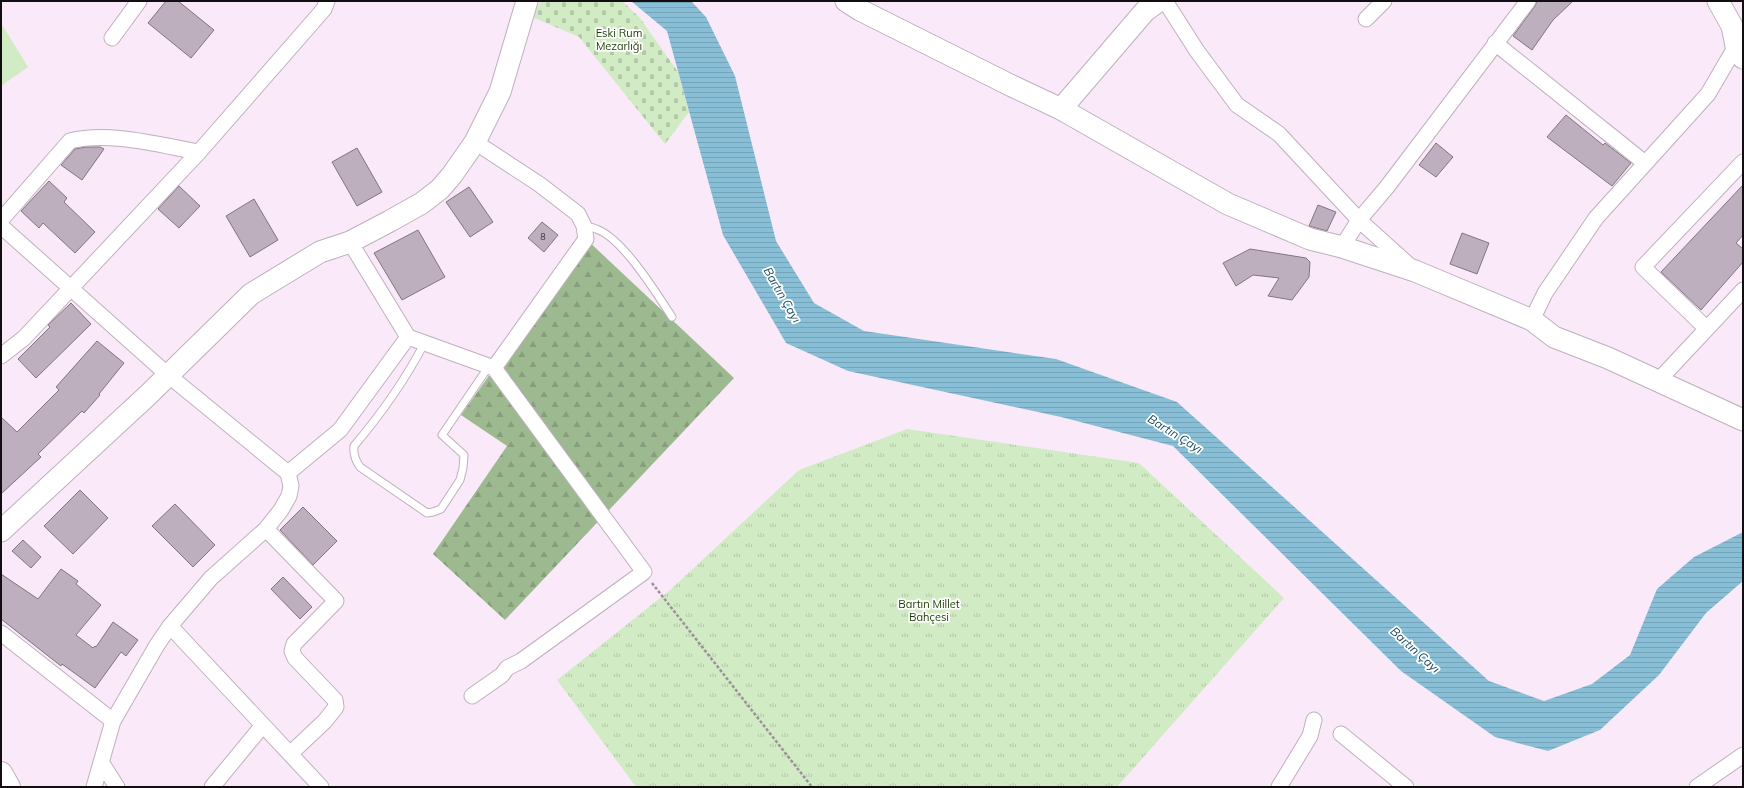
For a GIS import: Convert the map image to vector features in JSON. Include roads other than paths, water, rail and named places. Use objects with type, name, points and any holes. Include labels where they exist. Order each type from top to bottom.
[{"type":"highway","points":[[1,774],[9,787]]},
{"type":"street","points":[[112,38],[139,1]]},
{"type":"street","points":[[1,356],[24,338],[199,152],[324,9],[327,1]]},
{"type":"street","points":[[1,531],[168,375],[251,294],[320,252],[350,242],[422,203],[440,189],[452,175],[475,142],[500,92],[527,1]]},
{"type":"street","points":[[846,1],[1012,86],[1061,109],[1228,204],[1310,239],[1342,247],[1415,271],[1532,320],[1554,337],[1608,358],[1657,382],[1743,420]]},
{"type":"street","points":[[1061,109],[1145,11],[1159,1]]},
{"type":"street","points":[[1165,1],[1197,51],[1237,105],[1279,134],[1359,220],[1415,271]]},
{"type":"street","points":[[1366,19],[1384,1]]},
{"type":"street","points":[[1342,247],[1359,220],[1387,187],[1528,1]]},
{"type":"street","points":[[1532,320],[1545,293],[1596,218],[1708,94],[1740,52],[1732,26],[1718,1]]},
{"type":"street","points":[[1495,43],[1645,163]]},
{"type":"street","points":[[1,220],[70,141],[82,138],[118,138],[199,152]]},
{"type":"street","points":[[475,142],[578,214],[584,226],[586,239],[492,367]]},
{"type":"street","points":[[1706,328],[1643,267],[1743,162]]},
{"type":"street","points":[[1,226],[168,375],[288,473],[291,486],[289,496],[266,529],[211,578],[170,626],[157,645],[113,721],[94,787]]},
{"type":"street","points":[[350,242],[408,337],[424,344],[492,367],[644,572],[521,661],[507,668],[502,675],[472,696]]},
{"type":"street","points":[[1657,382],[1743,290]]},
{"type":"street","points":[[288,473],[340,430],[408,337]]},
{"type":"street","points":[[266,529],[336,601],[294,644],[292,651],[295,658],[335,700],[336,707],[325,721],[290,754]]},
{"type":"street","points":[[170,626],[322,787]]},
{"type":"street","points":[[1,633],[113,721]]},
{"type":"street","points":[[1279,787],[1310,736],[1314,720]]},
{"type":"street","points":[[212,787],[263,726]]},
{"type":"street","points":[[1341,734],[1406,787]]},
{"type":"street","points":[[1697,787],[1743,755]]},
{"type":"street","points":[[101,762],[117,787]]},
{"type":"lane","points":[[584,226],[597,229],[612,239],[632,260],[653,287],[672,317]]},
{"type":"lane","points":[[424,344],[405,379],[374,423],[354,446],[353,450],[355,459],[360,467],[427,513],[441,509],[460,480],[463,468],[464,455],[442,435],[492,367]]},
{"type":"water","name":"Bartın Çayı","points":[[631,1],[691,1],[706,17],[735,76],[776,241],[814,303],[864,331],[1056,359],[1177,402],[1489,681],[1544,701],[1592,684],[1630,655],[1657,589],[1694,557],[1743,532],[1743,581],[1706,613],[1659,675],[1600,730],[1548,751],[1495,737],[1401,671],[1173,446],[1061,417],[848,371],[786,343],[723,235],[667,31]]},
{"type":"park label","name":"Eski Rum Mezarlığı","points":[[619,39]]},
{"type":"park label","name":"Bartın Millet Bahçesi","points":[[929,610]]}]
